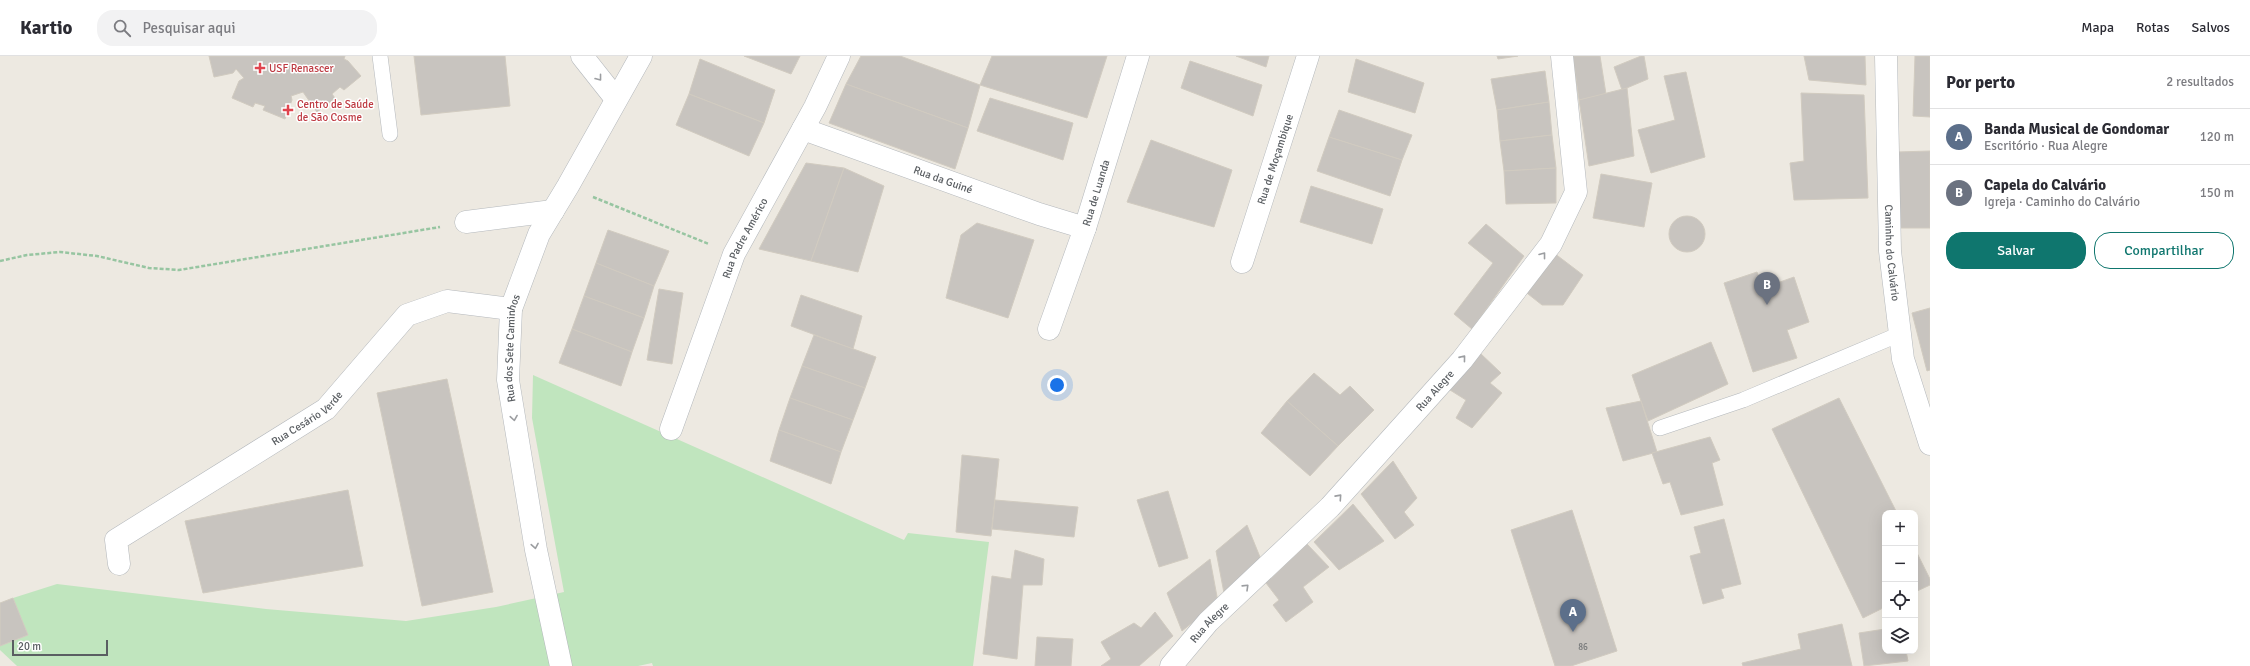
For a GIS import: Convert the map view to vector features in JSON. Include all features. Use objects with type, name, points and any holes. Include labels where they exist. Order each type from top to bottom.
[{"type":"street","points":[[582,56],[616,99]]},
{"type":"street","name":"Rua dos Sete Caminhos","points":[[561,666],[536,550],[508,380],[511,309],[539,234],[568,186],[641,56]]},
{"type":"street","name":"Rua Padre Américo","points":[[671,429],[734,254],[802,129],[839,56]]},
{"type":"street","name":"Rua de Luanda","points":[[1049,329],[1085,228],[1138,56]]},
{"type":"street","name":"Rua de Moçambique","points":[[1242,262],[1308,56]]},
{"type":"street","name":"Rua Alegre","points":[[1171,666],[1208,622],[1330,507],[1462,360],[1551,244],[1576,192],[1562,56]]},
{"type":"street","name":"Caminho do Calvário","points":[[1886,56],[1890,251],[1903,359],[1930,444]]},
{"type":"street","name":"Rua da Guiné","points":[[802,129],[1039,214],[1085,228]]},
{"type":"street","points":[[466,222],[553,211]]},
{"type":"street","name":"Rua Cesário Verde","points":[[119,564],[116,540],[326,409],[407,315],[447,301],[511,309]]},
{"type":"lane","points":[[380,56],[390,134]]},
{"type":"lane","points":[[1660,428],[1743,400],[1900,334]]},
{"type":"path","points":[[568,186],[734,254]]},
{"type":"path","points":[[0,261],[27,255],[60,252],[97,256],[149,268],[178,270],[466,222]]},
{"type":"green space","points":[[533,375],[904,540],[908,533],[989,542],[973,666],[653,666],[652,663],[638,666],[17,666],[0,650],[0,646],[28,635],[13,598],[57,584],[266,609],[406,621],[496,607],[564,592],[532,418]]},
{"type":"building","points":[[209,56],[345,56],[344,59],[348,61],[361,76],[344,90],[340,87],[332,94],[335,98],[317,112],[303,92],[291,96],[292,100],[285,119],[263,110],[265,106],[255,103],[253,107],[232,98],[239,81],[244,78],[236,69],[233,73],[214,77]]},
{"type":"building","points":[[414,56],[505,56],[510,106],[421,115]]},
{"type":"building","points":[[744,56],[800,56],[791,74]]},
{"type":"building","points":[[861,56],[900,56],[980,85],[968,128],[846,84]]},
{"type":"building","points":[[992,56],[1107,56],[1087,118],[980,85]]},
{"type":"building","points":[[1236,56],[1269,56],[1266,67]]},
{"type":"building","points":[[1497,56],[1518,56],[1498,59]]},
{"type":"building","points":[[1573,56],[1600,56],[1606,94],[1579,100]]},
{"type":"building","points":[[1644,56],[1648,79],[1622,90],[1614,67]]},
{"type":"building","points":[[1804,56],[1865,56],[1866,85],[1809,80]]},
{"type":"building","points":[[1915,56],[1930,56],[1930,117],[1913,116]]},
{"type":"building","points":[[700,59],[775,90],[764,123],[689,94]]},
{"type":"building","points":[[1356,59],[1424,83],[1415,113],[1348,92]]},
{"type":"building","points":[[1190,61],[1262,85],[1253,116],[1181,88]]},
{"type":"building","points":[[1545,71],[1549,102],[1497,110],[1491,79]]},
{"type":"building","points":[[1686,72],[1705,157],[1651,173],[1638,130],[1675,120],[1664,76]]},
{"type":"building","points":[[846,84],[968,128],[955,169],[829,123]]},
{"type":"building","points":[[1627,88],[1634,156],[1589,166],[1579,100]]},
{"type":"building","points":[[1801,93],[1864,95],[1868,198],[1794,200],[1790,163],[1804,161]]},
{"type":"building","points":[[689,94],[764,123],[749,156],[676,125]]},
{"type":"building","points":[[990,98],[1073,123],[1063,160],[977,131]]},
{"type":"building","points":[[1549,102],[1552,135],[1500,141],[1497,110]]},
{"type":"building","points":[[1339,110],[1412,135],[1402,160],[1329,137]]},
{"type":"building","points":[[1552,135],[1556,168],[1504,171],[1500,141]]},
{"type":"building","points":[[1329,137],[1402,160],[1390,196],[1317,171]]},
{"type":"building","points":[[1151,140],[1232,170],[1214,227],[1127,202]]},
{"type":"building","points":[[1930,151],[1930,228],[1900,228],[1897,152]]},
{"type":"building","points":[[806,163],[844,168],[811,261],[759,249]]},
{"type":"building","points":[[844,168],[884,186],[858,272],[811,261]]},
{"type":"building","points":[[1556,168],[1556,203],[1506,204],[1504,171]]},
{"type":"building","points":[[1601,174],[1652,183],[1644,227],[1593,218]]},
{"type":"building","points":[[1311,186],[1383,209],[1372,244],[1300,222]]},
{"type":"building","points":[[1691,216],[1700,221],[1704,227],[1704,241],[1700,247],[1691,252],[1683,252],[1674,247],[1670,241],[1669,230],[1674,221],[1680,217]]},
{"type":"building","points":[[977,223],[1034,240],[1008,318],[946,298],[961,235]]},
{"type":"building","points":[[1486,224],[1524,256],[1472,329],[1454,314],[1493,263],[1468,243]]},
{"type":"building","points":[[608,230],[669,251],[654,286],[596,263]]},
{"type":"building","points":[[1554,253],[1583,275],[1563,305],[1542,305],[1523,290]]},
{"type":"building","points":[[596,263],[654,286],[644,318],[584,296]]},
{"type":"building","points":[[1757,272],[1763,288],[1794,277],[1809,322],[1787,330],[1797,358],[1753,372],[1724,283]]},
{"type":"building","points":[[659,289],[683,293],[672,364],[647,360]]},
{"type":"building","points":[[801,295],[862,316],[853,349],[791,326]]},
{"type":"building","points":[[584,296],[644,318],[632,352],[572,329]]},
{"type":"building","points":[[1930,308],[1930,370],[1927,371],[1912,313]]},
{"type":"building","points":[[572,329],[632,352],[621,386],[559,363]]},
{"type":"building","points":[[814,335],[876,357],[865,388],[802,366]]},
{"type":"building","points":[[1711,342],[1728,384],[1648,421],[1632,375]]},
{"type":"building","points":[[1480,353],[1501,373],[1490,383],[1502,393],[1472,428],[1456,418],[1466,400],[1450,390]]},
{"type":"building","points":[[802,366],[865,388],[853,420],[790,398]]},
{"type":"building","points":[[1314,373],[1340,395],[1350,386],[1374,410],[1338,446],[1287,401]]},
{"type":"building","points":[[447,379],[493,592],[422,606],[377,393]]},
{"type":"building","points":[[790,398],[853,420],[841,452],[779,430]]},
{"type":"building","points":[[1839,398],[1895,510],[1882,510],[1882,608],[1863,618],[1772,429]]},
{"type":"building","points":[[1287,401],[1338,446],[1310,476],[1261,433]]},
{"type":"building","points":[[1641,401],[1657,452],[1623,461],[1606,408]]},
{"type":"building","points":[[779,430],[841,452],[831,484],[770,461]]},
{"type":"building","points":[[1710,437],[1720,460],[1712,463],[1723,505],[1681,515],[1670,482],[1663,484],[1652,453]]},
{"type":"building","points":[[962,455],[999,459],[991,536],[956,532]]},
{"type":"building","points":[[1393,461],[1417,498],[1404,512],[1414,525],[1395,539],[1361,494]]},
{"type":"building","points":[[348,490],[363,566],[203,593],[185,521]]},
{"type":"building","points":[[1168,491],[1188,558],[1159,567],[1137,500]]},
{"type":"building","points":[[995,500],[1078,507],[1074,537],[992,529]]},
{"type":"building","points":[[1353,504],[1384,541],[1339,570],[1314,542]]},
{"type":"building","points":[[1572,510],[1617,651],[1571,666],[1555,666],[1511,530]]},
{"type":"building","points":[[1724,519],[1741,584],[1721,589],[1724,598],[1703,604],[1690,556],[1701,553],[1694,527]]},
{"type":"building","points":[[1247,525],[1262,562],[1224,593],[1216,551]]},
{"type":"building","points":[[1307,544],[1329,567],[1303,587],[1313,602],[1286,622],[1273,605],[1279,600],[1266,583]]},
{"type":"building","points":[[1015,550],[1044,559],[1042,585],[1023,585],[1017,659],[983,654],[992,576],[1011,579]]},
{"type":"building","points":[[1918,555],[1930,579],[1930,585],[1918,591]]},
{"type":"building","points":[[1210,559],[1218,602],[1182,631],[1167,593]]},
{"type":"building","points":[[13,598],[28,635],[0,646],[0,603]]},
{"type":"building","points":[[1155,612],[1173,636],[1139,666],[1101,666],[1111,659],[1101,642],[1134,623],[1141,628]]},
{"type":"building","points":[[1842,624],[1852,666],[1743,666],[1742,663],[1801,649],[1798,634]]},
{"type":"building","points":[[1882,629],[1882,654],[1907,654],[1908,661],[1864,666],[1859,633]]},
{"type":"building","points":[[1037,637],[1073,639],[1071,666],[1035,666]]},
{"type":"place","name":"USF Renascer","points":[[260,68]]},
{"type":"place","name":"Centro de Saúde de São Cosme","points":[[288,110]]},
{"type":"place","name":"Capela do Calvário","points":[[1767,305]]},
{"type":"place","name":"Banda Musical de Gondomar","points":[[1573,632]]}]
